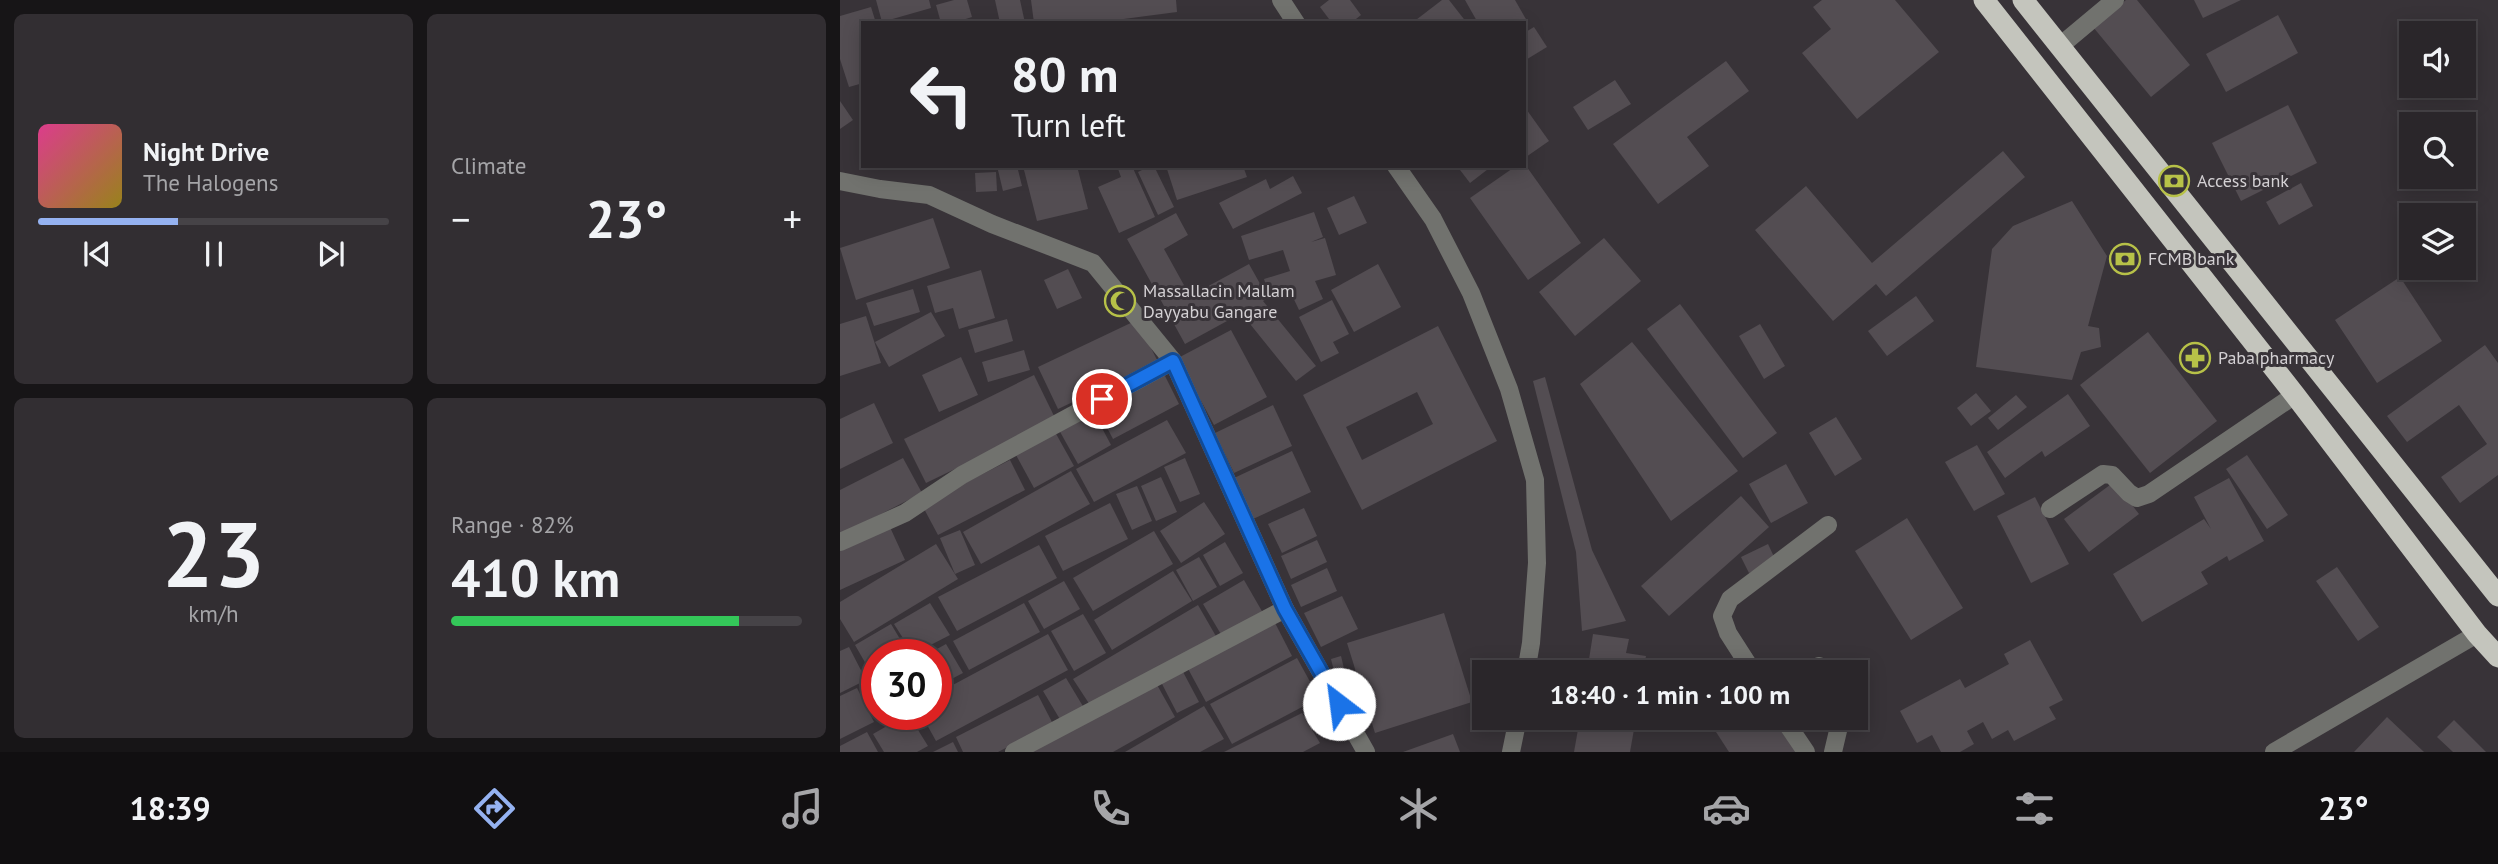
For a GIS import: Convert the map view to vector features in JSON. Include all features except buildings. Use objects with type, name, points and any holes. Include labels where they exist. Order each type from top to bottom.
[{"type":"highway","points":[[1984,0],[2295,395],[2477,634],[2498,657]]},
{"type":"highway","points":[[2023,0],[2498,596]]},
{"type":"street","points":[[1281,0],[1296,21]]},
{"type":"street","points":[[2060,46],[2115,0]]},
{"type":"street","points":[[1397,168],[1433,219],[1471,293],[1509,389],[1535,480],[1537,563],[1528,660]]},
{"type":"street","points":[[840,181],[929,195],[992,224],[1093,263],[1173,361],[1285,609],[1366,752]]},
{"type":"street","points":[[840,542],[905,513],[962,475],[1173,361]]},
{"type":"street","points":[[2050,509],[2103,474],[2112,475],[2129,494],[2137,498],[2149,494],[2295,395]]},
{"type":"street","points":[[1745,660],[1728,633],[1722,616],[1730,599],[1828,525]]},
{"type":"street","points":[[1014,752],[1285,609]]},
{"type":"street","points":[[2274,752],[2477,634]]},
{"type":"street","points":[[1511,752],[1516,730]]},
{"type":"street","points":[[1791,730],[1806,752]]},
{"type":"street","points":[[1833,752],[1838,730]]},
{"type":"place","name":"Access bank","points":[[2174,181]]},
{"type":"place","name":"FCMB bank","points":[[2125,259]]},
{"type":"place","name":"Massallacin Mallam Dayyabu Gangare","points":[[1120,301]]},
{"type":"place","name":"Paba pharmacy","points":[[2195,358]]},
{"type":"route","points":[[1102,399],[1173,361],[1285,609],[1339,704]]}]
